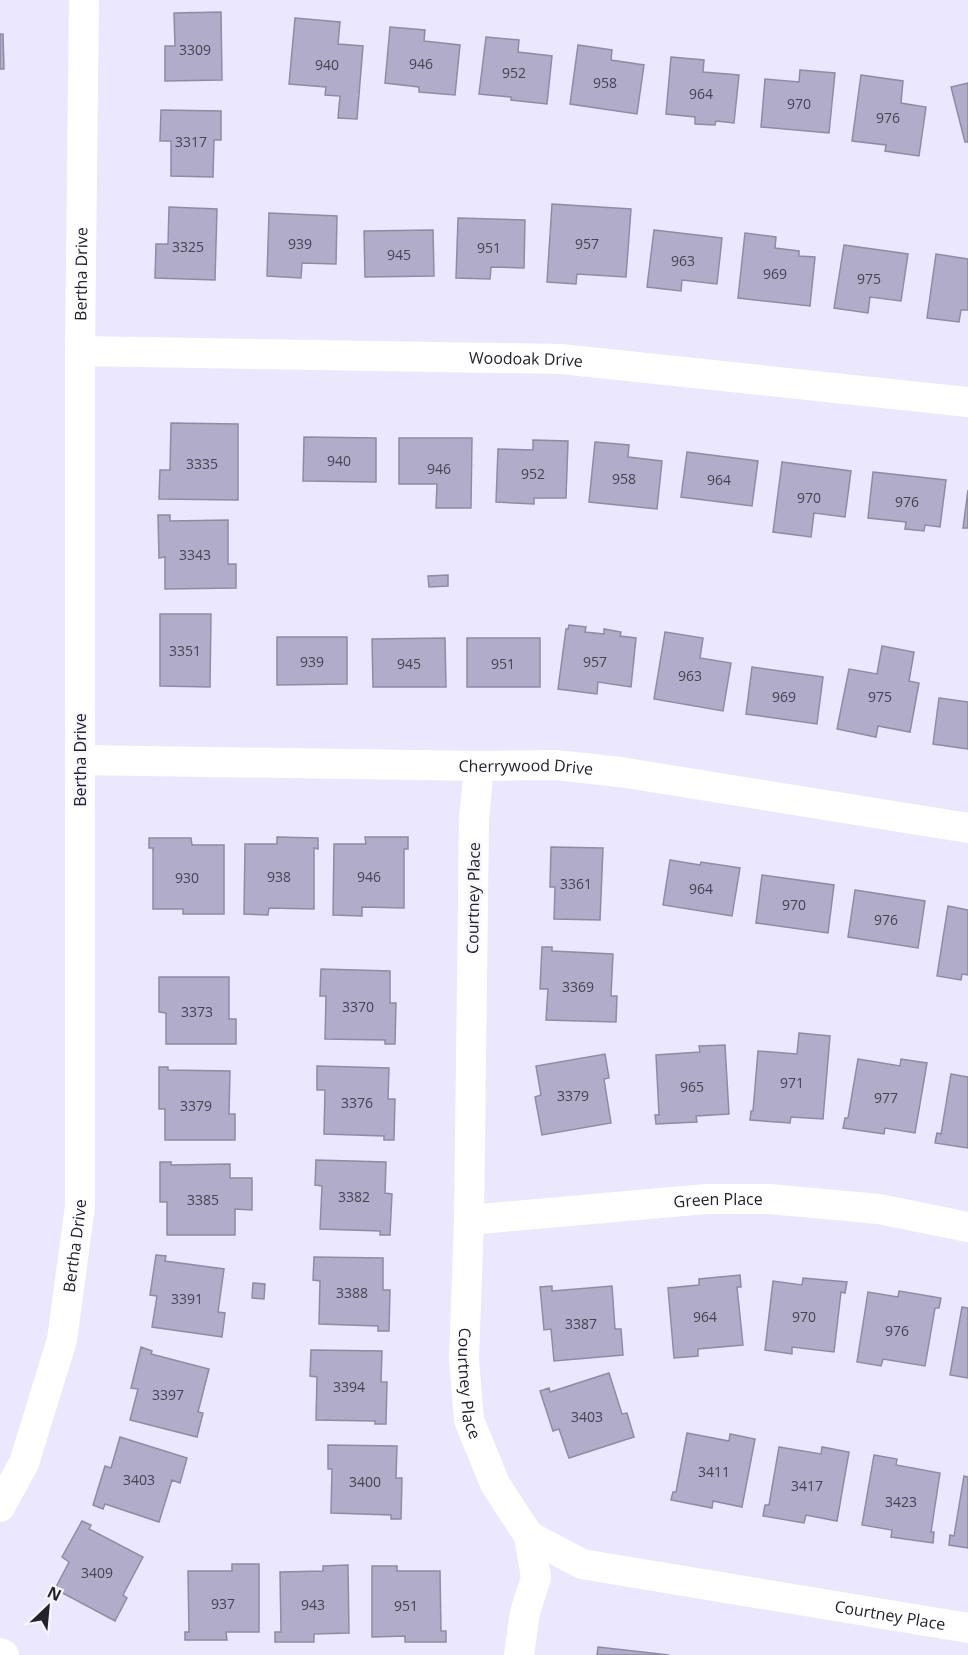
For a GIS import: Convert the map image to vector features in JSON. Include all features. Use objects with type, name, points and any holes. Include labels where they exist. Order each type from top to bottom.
[{"type":"street","name":"Bertha Drive","points":[[0,1507],[24,1463],[62,1340],[80,1206],[80,351],[84,0]]},
{"type":"street","name":"Woodoak Drive","points":[[80,351],[561,359],[968,402]]},
{"type":"street","name":"Cherrywood Drive","points":[[80,760],[479,766],[556,765],[620,772],[968,828]]},
{"type":"street","name":"Courtney Place","points":[[479,766],[474,819],[469,1220],[464,1360],[469,1420],[495,1484],[529,1536],[582,1564],[968,1628]]},
{"type":"street","name":"Green Place","points":[[469,1220],[706,1199],[769,1199],[879,1209],[968,1227]]},
{"type":"street","points":[[519,1655],[525,1612],[536,1578],[529,1536]]},
{"type":"building","points":[[221,12],[222,80],[165,81],[165,46],[175,46],[174,13]]},
{"type":"building","points":[[295,18],[340,22],[338,44],[363,46],[357,119],[338,118],[340,96],[325,95],[326,87],[289,84]]},
{"type":"building","points":[[390,27],[425,30],[424,41],[460,45],[455,95],[419,92],[419,87],[385,83]]},
{"type":"building","points":[[0,34],[3,34],[4,69],[0,69]]},
{"type":"building","points":[[486,37],[519,40],[518,52],[552,56],[547,104],[479,94]]},
{"type":"building","points":[[578,45],[612,50],[611,60],[644,65],[637,114],[570,104]]},
{"type":"building","points":[[671,57],[704,60],[703,72],[739,75],[734,123],[716,121],[715,125],[695,124],[695,117],[666,114]]},
{"type":"building","points":[[800,70],[835,73],[829,133],[761,127],[765,79],[799,82]]},
{"type":"building","points":[[861,75],[903,81],[901,103],[926,107],[919,156],[885,151],[886,145],[852,141]]},
{"type":"building","points":[[968,83],[968,142],[965,142],[951,87]]},
{"type":"building","points":[[161,110],[221,111],[221,140],[214,140],[213,177],[171,176],[171,141],[160,141]]},
{"type":"building","points":[[552,204],[631,209],[626,277],[577,274],[576,284],[547,282]]},
{"type":"building","points":[[169,207],[217,209],[215,280],[155,278],[156,244],[168,244]]},
{"type":"building","points":[[269,213],[337,216],[336,264],[302,263],[301,278],[267,276]]},
{"type":"building","points":[[458,218],[525,220],[524,268],[491,267],[490,279],[456,278]]},
{"type":"building","points":[[433,230],[434,276],[365,277],[364,231]]},
{"type":"building","points":[[654,230],[722,238],[717,284],[682,280],[681,291],[647,287]]},
{"type":"building","points":[[745,233],[776,237],[775,248],[799,251],[799,256],[815,257],[810,306],[738,298]]},
{"type":"building","points":[[844,245],[908,254],[901,301],[870,297],[868,313],[834,308]]},
{"type":"building","points":[[936,254],[968,259],[968,310],[961,310],[959,322],[927,318]]},
{"type":"building","points":[[171,423],[238,424],[238,500],[159,499],[160,470],[170,470]]},
{"type":"building","points":[[304,437],[376,438],[376,482],[303,481]]},
{"type":"building","points":[[399,438],[472,438],[471,508],[436,508],[437,484],[399,484]]},
{"type":"building","points":[[533,440],[568,441],[566,498],[534,498],[534,504],[496,502],[498,449],[533,450]]},
{"type":"building","points":[[595,442],[629,445],[628,457],[662,461],[657,509],[589,502]]},
{"type":"building","points":[[687,452],[758,461],[752,506],[681,497]]},
{"type":"building","points":[[782,462],[851,471],[845,517],[814,513],[811,537],[773,532]]},
{"type":"building","points":[[873,472],[946,480],[940,527],[925,525],[924,531],[905,529],[906,522],[868,518]]},
{"type":"building","points":[[968,490],[968,528],[963,528]]},
{"type":"building","points":[[158,515],[170,515],[170,521],[228,520],[228,564],[236,564],[236,588],[165,589],[165,557],[159,558]]},
{"type":"building","points":[[448,575],[448,586],[429,587],[428,576]]},
{"type":"building","points":[[160,614],[211,614],[210,687],[160,686]]},
{"type":"building","points":[[569,625],[586,627],[585,632],[604,634],[604,629],[621,632],[620,636],[636,638],[631,687],[598,682],[597,694],[558,689],[566,629]]},
{"type":"building","points":[[665,632],[703,638],[700,658],[731,663],[723,711],[654,699]]},
{"type":"building","points":[[277,637],[347,637],[347,684],[277,685]]},
{"type":"building","points":[[445,638],[446,687],[373,687],[372,639]]},
{"type":"building","points":[[467,638],[540,638],[540,687],[467,687]]},
{"type":"building","points":[[882,646],[914,652],[909,681],[919,683],[910,732],[878,726],[876,737],[837,729],[849,669],[877,674]]},
{"type":"building","points":[[752,667],[823,677],[817,724],[746,714]]},
{"type":"building","points":[[939,698],[968,702],[968,749],[933,744]]},
{"type":"building","points":[[277,837],[318,838],[318,849],[314,848],[314,909],[269,908],[268,915],[244,914],[245,844],[277,844]]},
{"type":"building","points":[[365,837],[408,837],[408,849],[404,849],[404,908],[362,907],[362,916],[333,915],[334,844],[366,844]]},
{"type":"building","points":[[149,838],[191,838],[192,845],[224,845],[224,914],[183,914],[183,909],[153,909],[153,848],[149,848]]},
{"type":"building","points":[[551,847],[603,848],[600,920],[554,919],[555,887],[550,887]]},
{"type":"building","points":[[670,860],[740,868],[732,916],[663,905]]},
{"type":"building","points":[[762,875],[834,885],[828,933],[756,923]]},
{"type":"building","points":[[855,890],[925,901],[918,948],[848,937]]},
{"type":"building","points":[[948,906],[968,910],[968,975],[962,974],[961,980],[937,976]]},
{"type":"building","points":[[542,947],[552,947],[552,951],[613,954],[611,996],[617,996],[616,1022],[546,1020],[548,989],[540,989]]},
{"type":"building","points":[[321,969],[390,971],[390,1003],[396,1003],[395,1044],[385,1044],[385,1040],[325,1039],[326,996],[320,996]]},
{"type":"building","points":[[159,977],[229,977],[229,1019],[236,1019],[236,1044],[166,1044],[166,1013],[159,1012]]},
{"type":"building","points":[[799,1033],[830,1036],[823,1119],[791,1117],[790,1123],[750,1120],[751,1111],[753,1111],[758,1051],[797,1054]]},
{"type":"building","points":[[725,1045],[729,1114],[696,1116],[697,1122],[656,1124],[655,1115],[659,1115],[656,1055],[700,1052],[699,1046]]},
{"type":"building","points":[[605,1054],[609,1078],[604,1079],[611,1123],[542,1135],[535,1097],[541,1095],[536,1066]]},
{"type":"building","points":[[858,1059],[900,1066],[901,1059],[927,1063],[915,1133],[885,1128],[884,1134],[843,1128],[845,1118],[848,1118]]},
{"type":"building","points":[[317,1066],[389,1068],[388,1099],[395,1099],[394,1140],[384,1140],[384,1136],[324,1134],[325,1090],[317,1090]]},
{"type":"building","points":[[159,1067],[168,1067],[168,1070],[230,1071],[229,1114],[235,1114],[235,1140],[165,1140],[165,1109],[159,1109]]},
{"type":"building","points":[[951,1074],[968,1077],[968,1148],[935,1143],[937,1133],[941,1134]]},
{"type":"building","points":[[316,1160],[386,1162],[385,1193],[392,1194],[390,1235],[380,1235],[380,1231],[320,1229],[322,1186],[315,1185]]},
{"type":"building","points":[[160,1162],[171,1162],[171,1165],[230,1164],[230,1178],[252,1178],[252,1210],[235,1209],[235,1235],[167,1235],[167,1202],[160,1202]]},
{"type":"building","points":[[156,1255],[166,1256],[165,1261],[224,1269],[218,1312],[225,1313],[222,1337],[152,1327],[157,1296],[150,1295]]},
{"type":"building","points":[[314,1257],[383,1258],[383,1290],[390,1290],[389,1331],[378,1331],[378,1326],[319,1324],[320,1281],[313,1280]]},
{"type":"building","points":[[740,1275],[741,1287],[737,1287],[743,1345],[698,1349],[698,1356],[674,1358],[668,1288],[699,1285],[699,1279]]},
{"type":"building","points":[[803,1278],[847,1282],[845,1293],[841,1292],[834,1352],[792,1347],[792,1354],[765,1350],[773,1281],[802,1285]]},
{"type":"building","points":[[253,1283],[265,1284],[264,1299],[252,1298]]},
{"type":"building","points":[[552,1286],[552,1291],[612,1286],[615,1329],[621,1329],[623,1355],[554,1361],[551,1329],[544,1330],[540,1287]]},
{"type":"building","points":[[899,1291],[941,1298],[939,1308],[935,1308],[925,1366],[883,1359],[881,1366],[857,1362],[868,1292],[898,1297]]},
{"type":"building","points":[[962,1307],[968,1308],[968,1378],[950,1375]]},
{"type":"building","points":[[141,1347],[152,1351],[151,1354],[209,1369],[198,1412],[203,1413],[197,1437],[130,1420],[138,1389],[131,1388]]},
{"type":"building","points":[[311,1350],[382,1351],[381,1382],[387,1382],[386,1424],[375,1424],[375,1421],[316,1420],[317,1377],[310,1376]]},
{"type":"building","points":[[609,1373],[622,1414],[627,1413],[634,1437],[569,1458],[559,1429],[553,1431],[540,1391],[549,1388],[550,1392]]},
{"type":"building","points":[[687,1433],[729,1441],[730,1434],[755,1439],[742,1507],[713,1501],[712,1508],[671,1500],[673,1492],[676,1492]]},
{"type":"building","points":[[120,1437],[187,1458],[180,1483],[172,1480],[159,1522],[105,1504],[103,1509],[93,1505],[105,1466],[111,1468]]},
{"type":"building","points":[[328,1445],[397,1446],[396,1478],[402,1478],[401,1519],[391,1519],[391,1515],[331,1513],[332,1469],[328,1469]]},
{"type":"building","points":[[779,1447],[821,1454],[822,1447],[849,1452],[837,1521],[806,1515],[804,1523],[763,1516],[765,1505],[769,1505]]},
{"type":"building","points":[[874,1455],[897,1459],[896,1465],[940,1473],[931,1532],[934,1532],[933,1543],[891,1537],[892,1530],[862,1525]]},
{"type":"building","points":[[964,1476],[968,1477],[968,1548],[949,1545],[950,1535],[954,1536]]},
{"type":"building","points":[[82,1521],[91,1525],[89,1529],[143,1557],[123,1595],[127,1598],[115,1621],[55,1589],[69,1562],[62,1557]]},
{"type":"building","points":[[232,1564],[259,1564],[259,1632],[226,1632],[227,1640],[185,1640],[185,1632],[189,1632],[188,1571],[232,1571]]},
{"type":"building","points":[[348,1565],[349,1633],[314,1634],[314,1642],[275,1642],[275,1632],[281,1632],[280,1572],[323,1571],[323,1566]]},
{"type":"building","points":[[372,1566],[397,1566],[397,1571],[440,1571],[441,1631],[446,1631],[446,1642],[405,1642],[405,1636],[372,1637]]},
{"type":"building","points":[[598,1647],[669,1655],[597,1655]]}]
